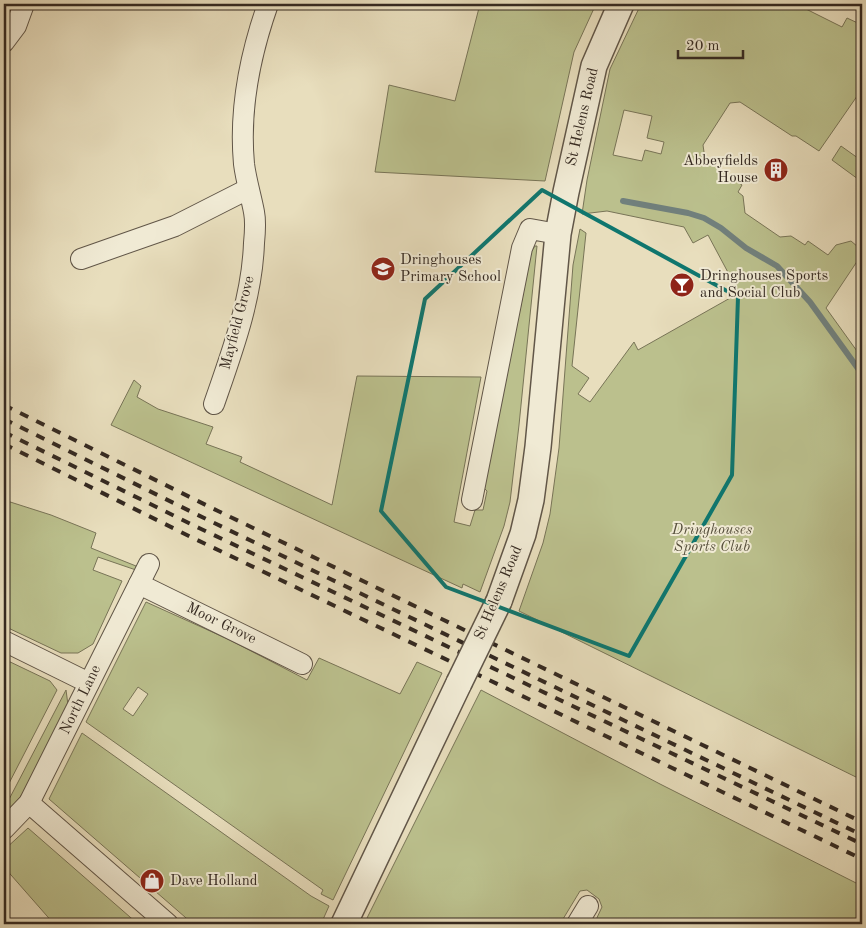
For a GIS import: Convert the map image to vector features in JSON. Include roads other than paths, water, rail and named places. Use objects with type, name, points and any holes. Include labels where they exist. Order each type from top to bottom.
[{"type":"street","points":[[4,42],[16,26],[24,4]]},
{"type":"street","name":"Mayfield Grove","points":[[214,404],[247,301],[252,276],[254,215],[248,189],[243,144],[245,99],[252,58],[268,4]]},
{"type":"street","name":"St Helens Road","points":[[344,924],[500,601],[523,534],[531,500],[538,447],[558,234],[594,66],[621,4]]},
{"type":"street","points":[[82,259],[175,226],[248,189]]},
{"type":"street","points":[[472,500],[522,248],[530,229],[558,234]]},
{"type":"street","name":"North Lane","points":[[4,829],[29,803],[149,564]]},
{"type":"street","name":"Moor Grove","points":[[139,584],[302,664]]},
{"type":"street","points":[[4,641],[89,684]]},
{"type":"street","points":[[29,803],[168,924]]},
{"type":"street","points":[[578,924],[588,906]]},
{"type":"waterway","points":[[623,201],[688,213],[704,218],[721,228],[746,248],[777,266],[810,302],[862,374]]},
{"type":"railway","points":[[4,405],[218,511],[862,822]]},
{"type":"railway","points":[[4,419],[208,520],[862,835]]},
{"type":"railway","points":[[4,432],[199,528],[862,844]]},
{"type":"railway","points":[[4,444],[191,537],[862,859]]},
{"type":"place","name":"Abbeyfields House","points":[[776,170]]},
{"type":"place","name":"Dringhouses Primary School","points":[[383,269]]},
{"type":"place","name":"Dringhouses Sports and Social Club","points":[[682,285]]},
{"type":"place","name":"Dave Holland","points":[[152,881]]},
{"type":"park label","name":"Dringhouses Sports Club","points":[[712,538]]}]
